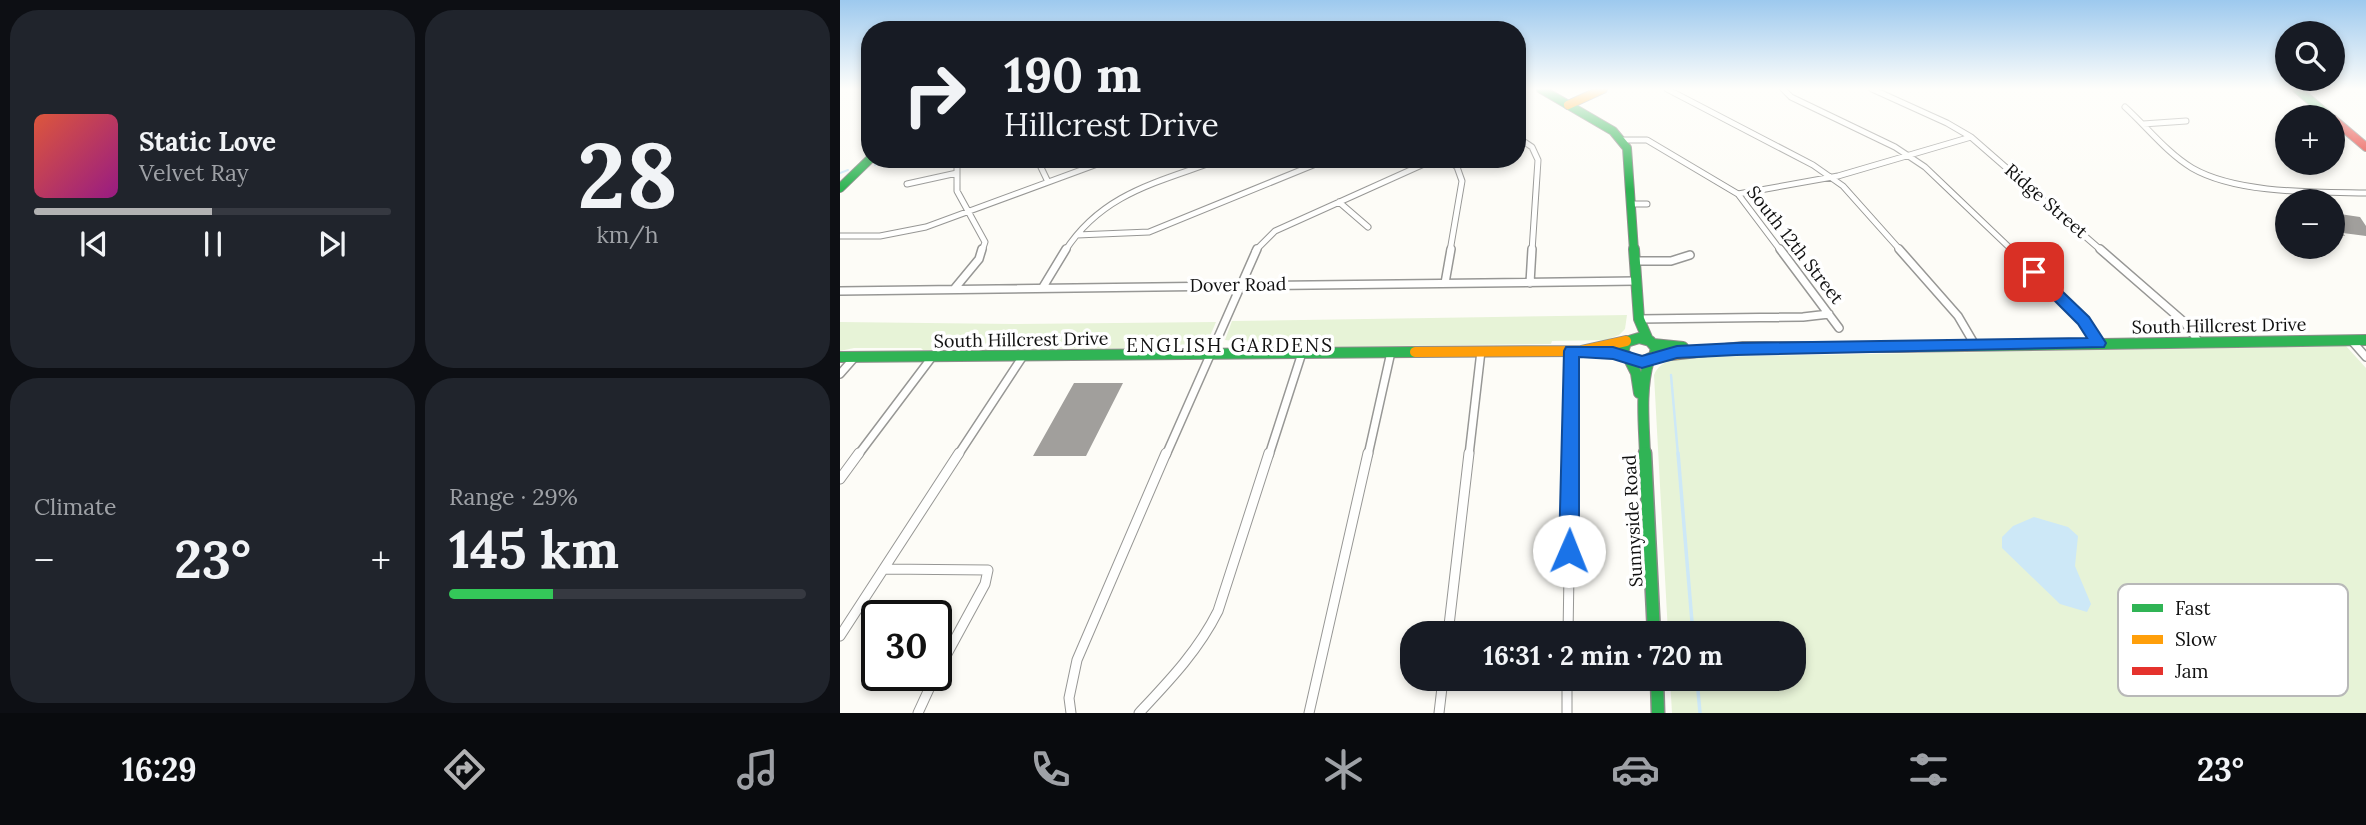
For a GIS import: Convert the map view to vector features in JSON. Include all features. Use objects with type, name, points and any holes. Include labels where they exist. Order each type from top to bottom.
[{"type":"street","name":"South 12th Street","points":[[1595,122],[1623,140],[1647,141],[1738,194],[1839,328]]},
{"type":"street","points":[[1729,122],[1832,177],[1851,194],[1958,316],[1975,345]]},
{"type":"street","points":[[1842,122],[1909,155],[1925,167],[2077,313],[2098,343]]},
{"type":"street","name":"Ridge Street","points":[[1945,122],[1971,137],[2184,321],[2199,342]]},
{"type":"street","points":[[2143,124],[2168,122]]},
{"type":"street","points":[[2143,124],[2186,163],[2218,179],[2333,193],[2366,193]]},
{"type":"street","points":[[2345,129],[2366,147]]},
{"type":"street","points":[[1738,194],[1832,177],[1971,137]]},
{"type":"street","points":[[1623,140],[1629,155],[1639,319],[1656,351],[1651,358]]},
{"type":"street","points":[[1526,143],[1532,147],[1538,160],[1530,283]]},
{"type":"street","points":[[840,188],[861,168]]},
{"type":"street","points":[[955,288],[979,259],[985,242],[957,191],[957,168]]},
{"type":"street","points":[[1041,168],[1048,182]]},
{"type":"street","points":[[842,238],[904,232],[968,212],[1080,168]]},
{"type":"street","points":[[1043,287],[1077,235],[1101,209],[1119,199],[1198,168]]},
{"type":"street","points":[[1077,235],[1149,232],[1306,168]]},
{"type":"street","points":[[1071,713],[1069,698],[1077,660],[1252,253],[1262,241],[1275,232],[1415,168]]},
{"type":"street","points":[[1445,283],[1462,181],[1457,168]]},
{"type":"street","points":[[907,184],[957,173]]},
{"type":"street","points":[[1339,202],[1368,228]]},
{"type":"street","points":[[1632,204],[1647,204]]},
{"type":"street","points":[[1635,261],[1671,261],[1689,255]]},
{"type":"street","name":"Dover Road","points":[[840,291],[1636,281]]},
{"type":"street","points":[[1639,319],[1803,317],[1829,314]]},
{"type":"street","points":[[1627,357],[1622,348],[1639,319]]},
{"type":"street","points":[[1576,351],[1639,338],[1651,342],[1736,349]]},
{"type":"street","points":[[2351,340],[2366,357]]},
{"type":"street","name":"South Hillcrest Drive","points":[[1736,349],[2366,340]]},
{"type":"street","points":[[1576,351],[1627,357],[1638,362],[1677,352],[1736,349]]},
{"type":"street","points":[[1450,621],[1481,351]]},
{"type":"street","points":[[1568,621],[1576,351]]},
{"type":"street","name":"South Hillcrest Drive","points":[[840,357],[1576,351]]},
{"type":"street","points":[[1310,713],[1391,352]]},
{"type":"street","points":[[1139,713],[1185,664],[1213,622],[1302,353]]},
{"type":"street","points":[[840,636],[1023,356]]},
{"type":"street","points":[[840,374],[855,357]]},
{"type":"street","points":[[840,479],[932,357]]},
{"type":"street","name":"Sunnyside Road","points":[[1627,357],[1636,373],[1643,408]]},
{"type":"street","name":"Sunnyside Road","points":[[1651,358],[1644,373],[1643,408],[1653,621]]},
{"type":"street","points":[[884,569],[988,570],[985,584],[952,645]]},
{"type":"street","points":[[918,713],[928,691]]},
{"type":"street","points":[[1439,713],[1442,691]]},
{"type":"street","points":[[1567,691],[1567,713]]},
{"type":"street","points":[[1657,691],[1658,713]]},
{"type":"green space","points":[[1627,315],[1625,329],[1619,335],[1606,340],[1552,341],[1551,344],[1316,347],[1314,342],[1225,340],[1232,321]]},
{"type":"green space","points":[[840,322],[1216,322],[1207,343],[1199,348],[854,348],[840,351]]},
{"type":"green space","points":[[2346,346],[2366,368],[2366,713],[1672,713],[1671,691],[1806,691],[1806,621],[1667,621],[1654,375],[1661,365],[1678,359]]},
{"type":"water","points":[[2034,517],[2068,527],[2078,536],[2075,566],[2091,604],[2087,612],[2060,604],[2002,548],[2002,537],[2013,526]]},
{"type":"building","points":[[2345,215],[2360,217],[2366,226],[2366,236],[2345,233]]},
{"type":"building","points":[[1074,383],[1123,383],[1086,456],[1033,456]]},
{"type":"waterway","points":[[840,173],[848,170]]},
{"type":"waterway","points":[[1671,375],[1678,455]]},
{"type":"waterway","points":[[1678,453],[1692,621]]},
{"type":"waterway","points":[[1698,691],[1700,713]]},
{"type":"traffic: fast","points":[[1598,122],[1613,131],[1627,148],[1639,319],[1648,340]]},
{"type":"traffic: fast","points":[[840,188],[861,168]]},
{"type":"traffic: fast","points":[[1639,338],[1650,341],[1656,348],[1654,356],[1644,361],[1631,360],[1623,352],[1626,342],[1639,338]]},
{"type":"traffic: fast","points":[[1897,347],[2366,340]]},
{"type":"traffic: fast","points":[[1653,344],[1683,347]]},
{"type":"traffic: fast","points":[[840,357],[1415,352]]},
{"type":"traffic: fast","points":[[1629,359],[1636,373],[1639,393]]},
{"type":"traffic: fast","points":[[1649,360],[1645,373],[1643,407],[1653,621]]},
{"type":"traffic: fast","points":[[1657,691],[1658,713]]},
{"type":"traffic: slow","points":[[1415,352],[1581,351],[1626,341]]},
{"type":"traffic: slow","points":[[1653,357],[1743,347],[1897,347]]},
{"type":"traffic: jam","points":[[2345,129],[2366,147]]},
{"type":"district","name":"ENGLISH GARDENS","points":[[1230,345]]},
{"type":"route","points":[[1569,551],[1572,351],[1613,353],[1642,362],[1677,352],[1736,349],[2098,343],[2084,321],[2034,272]]}]
